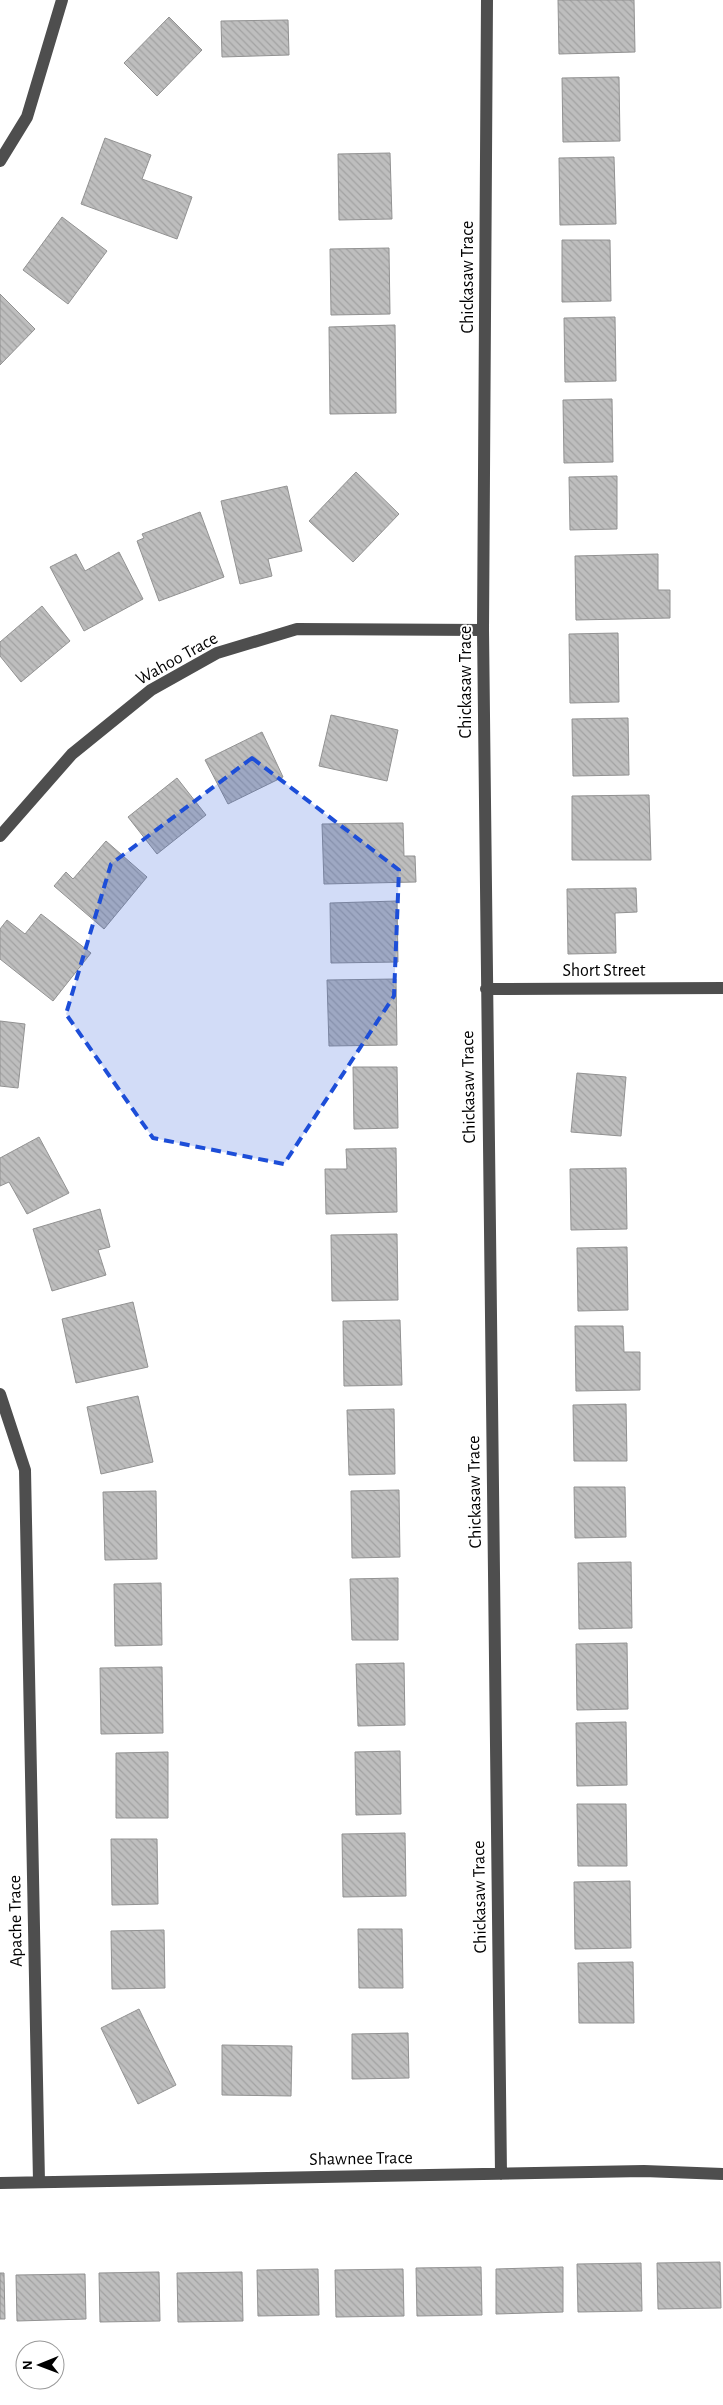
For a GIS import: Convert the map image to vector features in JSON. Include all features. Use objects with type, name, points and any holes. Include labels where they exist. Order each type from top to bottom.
[{"type":"street","points":[[0,161],[27,117],[62,0]]},
{"type":"street","name":"Chickasaw Trace","points":[[487,0],[483,630],[501,2174]]},
{"type":"street","name":"Wahoo Trace","points":[[0,836],[72,754],[151,690],[217,653],[298,629],[483,630]]},
{"type":"street","name":"Short Street","points":[[486,989],[723,988]]},
{"type":"street","name":"Apache Trace","points":[[0,1394],[24,1470],[39,2182]]},
{"type":"street","name":"Shawnee Trace","points":[[0,2182],[644,2171],[723,2174]]},
{"type":"highlighted area","points":[[252,758],[399,870],[394,996],[284,1164],[153,1138],[66,1014],[111,864]]},
{"type":"building","points":[[558,0],[634,0],[635,52],[559,54]]},
{"type":"building","points":[[169,17],[202,50],[157,96],[124,63]]},
{"type":"building","points":[[288,20],[289,55],[222,57],[221,21]]},
{"type":"building","points":[[619,77],[620,141],[563,142],[562,78]]},
{"type":"building","points":[[105,138],[151,155],[142,179],[192,197],[177,239],[81,204]]},
{"type":"building","points":[[390,153],[392,219],[339,220],[338,154]]},
{"type":"building","points":[[614,157],[616,224],[560,225],[559,158]]},
{"type":"building","points":[[62,217],[107,251],[68,304],[23,270]]},
{"type":"building","points":[[562,240],[610,240],[611,301],[562,302]]},
{"type":"building","points":[[389,248],[390,314],[331,315],[330,249]]},
{"type":"building","points":[[0,294],[35,329],[0,365]]},
{"type":"building","points":[[615,317],[616,381],[565,382],[564,318]]},
{"type":"building","points":[[395,325],[396,413],[330,414],[329,327]]},
{"type":"building","points":[[612,399],[613,462],[564,463],[563,400]]},
{"type":"building","points":[[356,472],[399,514],[353,562],[309,521]]},
{"type":"building","points":[[617,476],[617,529],[570,530],[569,477]]},
{"type":"building","points":[[287,486],[302,551],[268,559],[272,576],[240,584],[221,501]]},
{"type":"building","points":[[200,512],[224,577],[159,601],[137,541],[144,538],[142,534]]},
{"type":"building","points":[[119,552],[143,599],[84,631],[50,567],[76,554],[85,571]]},
{"type":"building","points":[[658,554],[658,590],[670,590],[670,618],[576,620],[575,556]]},
{"type":"building","points":[[42,606],[70,641],[21,682],[0,656],[0,642]]},
{"type":"building","points":[[618,633],[619,702],[570,703],[569,634]]},
{"type":"building","points":[[331,715],[398,730],[387,781],[319,766]]},
{"type":"building","points":[[628,718],[629,775],[573,776],[572,719]]},
{"type":"building","points":[[262,732],[283,777],[228,804],[205,760]]},
{"type":"building","points":[[177,778],[206,815],[157,854],[128,817]]},
{"type":"building","points":[[649,795],[651,860],[572,860],[572,796]]},
{"type":"building","points":[[403,823],[404,856],[415,856],[416,882],[324,884],[322,824]]},
{"type":"building","points":[[106,841],[147,877],[104,929],[54,886],[66,872],[73,879]]},
{"type":"building","points":[[636,888],[637,912],[615,913],[616,953],[568,954],[567,889]]},
{"type":"building","points":[[397,901],[398,962],[331,963],[330,903]]},
{"type":"building","points":[[41,914],[91,953],[53,1001],[0,959],[0,929],[7,920],[25,934]]},
{"type":"building","points":[[396,979],[397,1045],[329,1046],[327,980]]},
{"type":"building","points":[[0,1021],[25,1024],[18,1088],[0,1086]]},
{"type":"building","points":[[353,1067],[397,1067],[398,1128],[354,1129]]},
{"type":"building","points":[[577,1073],[626,1077],[621,1136],[571,1132]]},
{"type":"building","points":[[39,1137],[69,1193],[27,1214],[9,1182],[0,1186],[0,1158]]},
{"type":"building","points":[[396,1148],[397,1212],[326,1214],[325,1169],[347,1169],[346,1149]]},
{"type":"building","points":[[626,1168],[627,1229],[571,1230],[570,1169]]},
{"type":"building","points":[[100,1209],[110,1247],[98,1250],[106,1275],[52,1291],[33,1229]]},
{"type":"building","points":[[397,1234],[398,1300],[332,1301],[331,1235]]},
{"type":"building","points":[[627,1247],[628,1310],[578,1311],[577,1248]]},
{"type":"building","points":[[133,1302],[148,1367],[76,1383],[62,1319]]},
{"type":"building","points":[[400,1320],[402,1385],[344,1386],[343,1321]]},
{"type":"building","points":[[575,1326],[623,1326],[624,1352],[640,1352],[640,1390],[576,1391]]},
{"type":"building","points":[[138,1396],[153,1462],[101,1474],[87,1407]]},
{"type":"building","points":[[626,1404],[627,1461],[574,1461],[573,1405]]},
{"type":"building","points":[[394,1409],[395,1474],[349,1475],[347,1410]]},
{"type":"building","points":[[574,1487],[625,1487],[626,1537],[575,1538]]},
{"type":"building","points":[[399,1490],[400,1557],[352,1558],[351,1491]]},
{"type":"building","points":[[156,1491],[157,1559],[105,1560],[103,1492]]},
{"type":"building","points":[[631,1562],[632,1628],[579,1629],[578,1563]]},
{"type":"building","points":[[398,1578],[398,1640],[352,1640],[350,1579]]},
{"type":"building","points":[[161,1583],[162,1645],[115,1646],[114,1584]]},
{"type":"building","points":[[627,1643],[628,1709],[577,1710],[576,1644]]},
{"type":"building","points":[[404,1663],[405,1725],[358,1726],[356,1664]]},
{"type":"building","points":[[162,1667],[163,1733],[101,1734],[100,1668]]},
{"type":"building","points":[[626,1722],[627,1785],[577,1786],[576,1723]]},
{"type":"building","points":[[400,1751],[401,1814],[356,1815],[355,1752]]},
{"type":"building","points":[[168,1752],[168,1818],[116,1818],[116,1753]]},
{"type":"building","points":[[577,1804],[626,1804],[627,1866],[578,1866]]},
{"type":"building","points":[[405,1833],[406,1896],[343,1897],[342,1834]]},
{"type":"building","points":[[111,1839],[157,1839],[158,1904],[112,1905]]},
{"type":"building","points":[[630,1881],[631,1948],[575,1949],[574,1882]]},
{"type":"building","points":[[358,1929],[402,1929],[403,1988],[359,1988]]},
{"type":"building","points":[[164,1930],[165,1988],[112,1989],[111,1931]]},
{"type":"building","points":[[633,1962],[634,2023],[579,2023],[578,1963]]},
{"type":"building","points":[[139,2009],[176,2085],[138,2104],[101,2028]]},
{"type":"building","points":[[408,2033],[409,2078],[352,2079],[352,2034]]},
{"type":"building","points":[[222,2045],[292,2046],[291,2096],[222,2095]]},
{"type":"building","points":[[720,2262],[721,2308],[658,2309],[657,2263]]},
{"type":"building","points":[[641,2263],[642,2311],[578,2312],[577,2264]]},
{"type":"building","points":[[481,2267],[482,2315],[417,2316],[416,2268]]},
{"type":"building","points":[[563,2267],[563,2312],[496,2314],[496,2269]]},
{"type":"building","points":[[318,2269],[319,2315],[258,2316],[257,2270]]},
{"type":"building","points":[[403,2269],[404,2316],[336,2317],[335,2270]]},
{"type":"building","points":[[159,2272],[160,2321],[100,2322],[99,2273]]},
{"type":"building","points":[[242,2272],[243,2321],[178,2322],[177,2273]]},
{"type":"building","points":[[0,2273],[4,2273],[5,2319],[0,2319]]},
{"type":"building","points":[[85,2274],[86,2319],[17,2321],[16,2275]]}]
